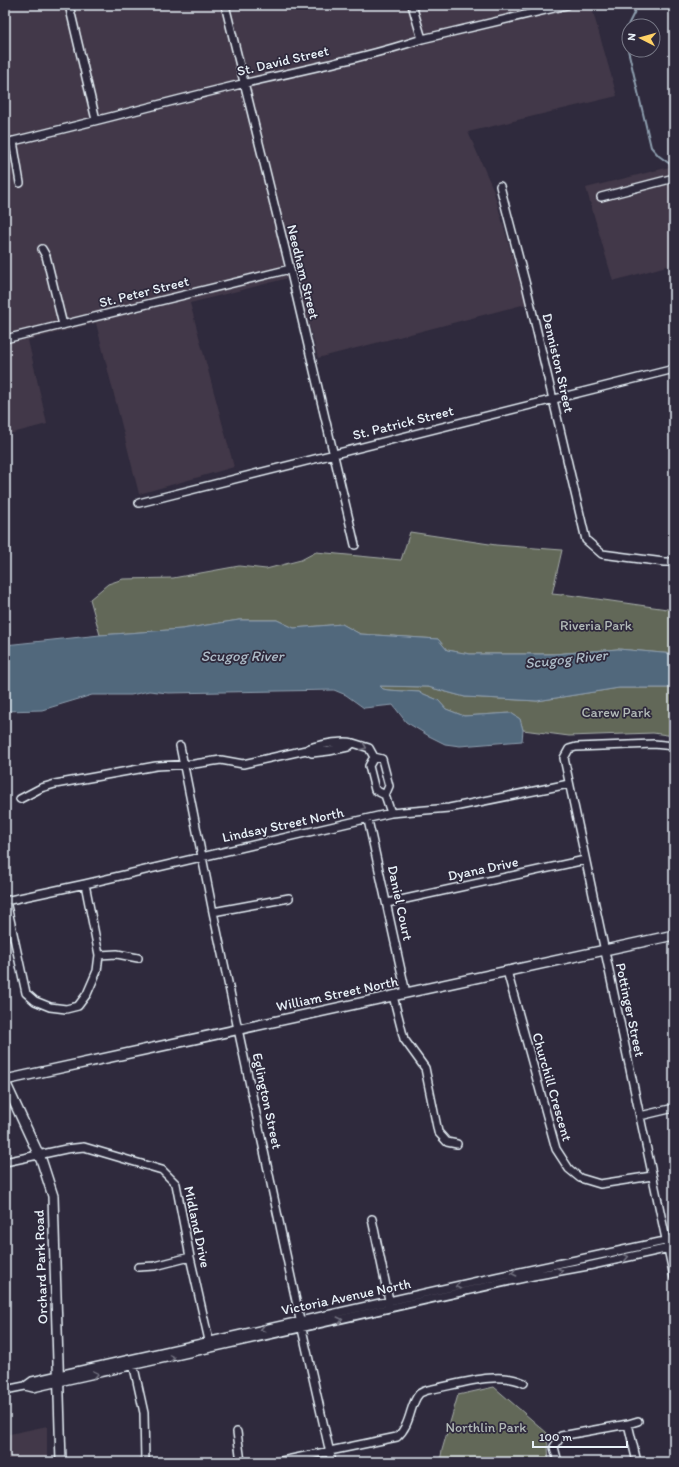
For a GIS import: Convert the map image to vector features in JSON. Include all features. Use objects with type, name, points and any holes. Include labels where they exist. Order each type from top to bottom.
[{"type":"street","points":[[69,5],[96,120]]},
{"type":"street","name":"Needham Street","points":[[225,5],[290,269],[355,545]]},
{"type":"street","points":[[412,5],[422,38]]},
{"type":"street","name":"St. David Street","points":[[5,143],[244,83],[336,62],[407,44],[422,38],[567,5]]},
{"type":"street","points":[[13,141],[20,184]]},
{"type":"street","points":[[601,197],[674,178]]},
{"type":"street","name":"Denniston Street","points":[[500,186],[553,398],[586,540],[602,554],[674,562]]},
{"type":"street","points":[[42,249],[46,256],[63,325]]},
{"type":"street","name":"St. Peter Street","points":[[5,339],[290,269]]},
{"type":"street","name":"St. Patrick Street","points":[[139,503],[553,398],[674,369]]},
{"type":"street","points":[[20,799],[41,788],[62,782],[156,766],[222,760],[243,764],[306,750],[312,753],[328,748],[348,747],[353,743],[369,748],[374,758]]},
{"type":"street","name":"Pottinger Street","points":[[674,746],[654,744],[576,747],[569,749],[564,758],[666,1240],[671,1247],[674,1277]]},
{"type":"street","name":"Eglington Street","points":[[180,746],[213,912],[332,1462]]},
{"type":"street","points":[[374,758],[370,766],[375,790],[385,795]]},
{"type":"street","points":[[374,758],[382,759],[389,786],[385,795],[391,814]]},
{"type":"street","name":"Lindsay Street North","points":[[6,901],[391,814],[449,808],[569,784]]},
{"type":"street","name":"Daniel Court","points":[[368,820],[406,993]]},
{"type":"street","name":"Dyana Drive","points":[[387,903],[585,860]]},
{"type":"street","points":[[6,901],[26,993],[36,1001],[50,1007],[66,1009],[78,1006],[88,994],[97,971],[99,955],[85,884]]},
{"type":"street","points":[[213,912],[289,898]]},
{"type":"street","name":"William Street North","points":[[5,1081],[506,970],[674,935]]},
{"type":"street","points":[[99,955],[117,954],[138,958]]},
{"type":"street","name":"Churchill Crescent","points":[[506,970],[556,1149],[569,1170],[580,1178],[600,1184],[652,1176]]},
{"type":"street","points":[[392,996],[404,1039],[425,1068],[438,1132],[447,1142],[456,1144]]},
{"type":"street","name":"Orchard Park Road","points":[[5,1081],[39,1155],[53,1196],[61,1462]]},
{"type":"street","points":[[640,1116],[674,1108]]},
{"type":"street","name":"Midland Drive","points":[[5,1162],[66,1149],[84,1147],[162,1170],[176,1184],[190,1257],[210,1345]]},
{"type":"street","points":[[372,1219],[390,1305]]},
{"type":"street","name":"Victoria Avenue North","points":[[5,1390],[26,1386],[32,1381],[58,1379],[210,1345],[302,1329],[496,1277],[674,1239]]},
{"type":"street","name":"Victoria Avenue North","points":[[210,1345],[301,1320],[498,1285],[671,1247]]},
{"type":"street","points":[[138,1267],[155,1266],[190,1257]]},
{"type":"street","points":[[496,1277],[498,1285]]},
{"type":"street","points":[[133,1362],[144,1413],[145,1462]]},
{"type":"street","points":[[277,1462],[397,1437],[402,1433],[410,1419],[416,1399],[420,1393],[428,1390],[494,1377],[516,1379],[524,1383]]},
{"type":"street","points":[[558,1462],[554,1447],[561,1436],[638,1421]]},
{"type":"street","points":[[628,1424],[637,1462]]},
{"type":"street","points":[[237,1432],[241,1462]]},
{"type":"shaded area","points":[[5,5],[591,5],[617,96],[468,132],[493,189],[526,304],[318,358],[296,276],[190,303],[234,467],[139,494],[96,323],[28,340],[47,424],[5,435]]},
{"type":"shaded area","points":[[674,166],[674,264],[613,281],[586,188]]},
{"type":"shaded area","points":[[47,1426],[47,1462],[5,1462],[5,1435]]},
{"type":"green space","name":"Riveria Park","points":[[410,532],[496,545],[562,550],[552,594],[562,594],[674,610],[674,654],[618,649],[553,654],[470,654],[447,650],[438,639],[360,634],[342,624],[294,628],[277,620],[239,620],[182,629],[100,635],[90,599],[108,584],[123,579],[173,578],[239,566],[266,569],[301,560],[316,552],[401,560]]},
{"type":"green space","name":"Carew Park","points":[[380,686],[428,687],[465,697],[537,701],[619,688],[674,688],[674,736],[653,733],[569,736],[523,730],[520,719],[511,713],[464,716],[446,709],[438,700],[419,692],[388,690],[383,689]]},
{"type":"green space","name":"Northlin Park","points":[[494,1387],[547,1433],[549,1462],[440,1462],[458,1395]]},
{"type":"water","name":"Scugog River","points":[[239,620],[277,620],[294,628],[342,624],[360,634],[438,639],[447,650],[470,654],[553,654],[618,649],[674,654],[674,688],[619,688],[537,701],[465,697],[428,687],[380,686],[383,689],[388,690],[419,692],[438,700],[446,709],[464,716],[511,713],[520,719],[523,730],[522,741],[460,746],[445,744],[406,722],[393,705],[364,708],[346,695],[334,690],[168,693],[149,691],[131,695],[92,695],[42,710],[5,711],[5,645],[100,635],[182,629]]},
{"type":"waterway","points":[[638,5],[624,33],[651,147],[659,156],[674,167]]}]
